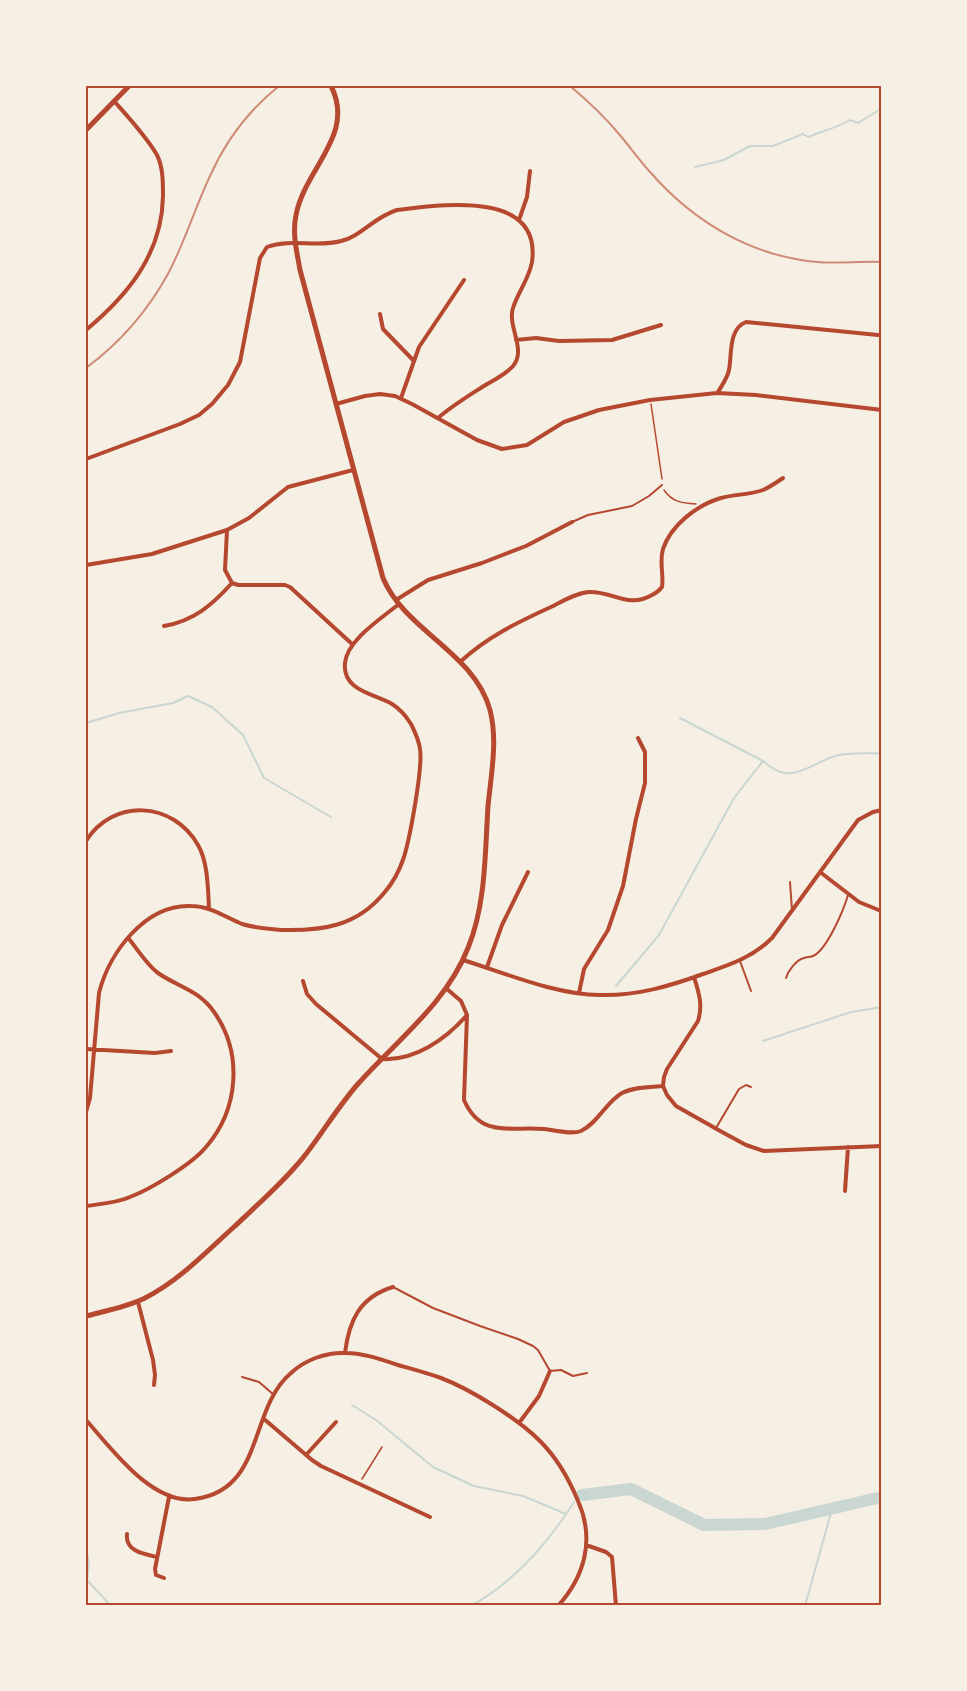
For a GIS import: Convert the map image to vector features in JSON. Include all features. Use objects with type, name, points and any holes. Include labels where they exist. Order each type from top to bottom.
[{"type":"street","points":[[86,130],[129,86]]},
{"type":"street","points":[[86,1316],[137,1301],[161,1288],[191,1266],[276,1188],[306,1154],[357,1086],[447,989],[463,960],[476,926],[481,901],[493,742],[490,710],[484,694],[460,662],[397,602],[386,585],[379,567],[300,270],[294,224],[300,201],[311,176],[337,128],[339,109],[331,86]]},
{"type":"street","points":[[86,330],[111,309],[135,279],[153,246],[163,212],[162,175],[157,155],[114,101]]},
{"type":"street","points":[[519,220],[530,171]]},
{"type":"street","points":[[86,459],[180,424],[199,415],[212,404],[228,385],[240,362],[262,253],[265,248],[295,242],[338,242],[351,237],[385,214],[408,209],[484,205],[506,212],[519,220],[531,242],[532,259],[528,276],[512,311],[518,354],[514,365],[438,418]]},
{"type":"street","points":[[401,398],[419,347],[464,280]]},
{"type":"street","points":[[380,314],[383,329],[413,360]]},
{"type":"street","points":[[717,393],[728,372],[733,337],[741,323],[791,325],[878,335]]},
{"type":"street","points":[[516,340],[536,338],[559,341],[612,340],[661,325]]},
{"type":"street","points":[[336,404],[376,394],[401,398],[487,445],[509,448],[526,445],[564,422],[615,406],[717,393],[756,395],[882,410]]},
{"type":"street","points":[[86,565],[152,554],[227,530],[249,518],[288,487],[353,470]]},
{"type":"street","points":[[460,662],[507,627],[577,594],[599,592],[639,602],[660,590],[663,583],[661,558],[663,548],[673,530],[686,518],[706,504],[721,498],[762,491],[783,478]]},
{"type":"street","points":[[86,1112],[90,1098],[99,993],[102,983],[112,962],[143,923],[164,910],[191,906],[209,909],[243,924],[262,928],[300,930],[336,926],[370,907],[385,893],[398,872],[418,778],[420,751],[417,736],[410,722],[399,709],[357,688],[348,677],[345,664],[352,644],[397,602],[428,580],[526,546],[572,522]]},
{"type":"street","points":[[227,530],[225,570],[232,583]]},
{"type":"street","points":[[164,626],[182,623],[194,617],[209,606],[232,583],[290,587],[352,644]]},
{"type":"street","points":[[579,993],[580,976],[608,930],[623,886],[645,783],[645,752],[638,738]]},
{"type":"street","points":[[86,841],[101,823],[126,811],[151,810],[171,817],[189,833],[201,852],[209,909]]},
{"type":"street","points":[[463,960],[549,986],[598,995],[639,993],[694,978],[740,961],[763,948],[858,820],[882,810]]},
{"type":"street","points":[[487,967],[502,925],[528,872]]},
{"type":"street","points":[[820,872],[858,903],[881,911]]},
{"type":"street","points":[[86,1206],[128,1198],[148,1189],[200,1153],[210,1142],[225,1117],[234,1088],[235,1073],[230,1044],[214,1012],[200,996],[154,970],[129,939]]},
{"type":"street","points":[[694,978],[701,1001],[700,1014],[667,1069],[663,1086],[672,1103],[746,1145],[764,1150],[882,1146]]},
{"type":"street","points":[[303,981],[307,994],[316,1004],[382,1059],[404,1057],[443,1038],[454,1030],[467,1015]]},
{"type":"street","points":[[447,989],[461,1001],[467,1015],[464,1100],[469,1113],[482,1124],[497,1129],[538,1128],[578,1132],[596,1119],[623,1093],[663,1086]]},
{"type":"street","points":[[86,1049],[155,1053],[171,1051]]},
{"type":"street","points":[[845,1191],[848,1147]]},
{"type":"street","points":[[345,1353],[356,1312],[370,1299],[393,1287]]},
{"type":"street","points":[[137,1301],[153,1360],[154,1385]]},
{"type":"street","points":[[86,1420],[144,1482],[169,1497],[192,1500],[221,1491],[236,1479],[248,1461],[274,1395],[290,1373],[303,1364],[317,1358],[345,1353],[369,1356],[441,1378],[459,1386],[519,1423],[546,1447],[567,1476],[581,1507],[587,1533],[584,1561],[575,1585],[558,1605]]},
{"type":"street","points":[[519,1423],[539,1396],[550,1371]]},
{"type":"street","points":[[264,1419],[321,1466],[430,1517]]},
{"type":"street","points":[[306,1455],[336,1422]]},
{"type":"street","points":[[164,1578],[155,1573],[169,1497]]},
{"type":"street","points":[[127,1534],[126,1542],[129,1546],[143,1554],[157,1557]]},
{"type":"street","points":[[586,1545],[606,1552],[612,1557],[616,1605]]},
{"type":"lane","points":[[572,522],[588,515],[632,506],[662,485]]},
{"type":"lane","points":[[790,882],[792,910]]},
{"type":"lane","points":[[786,978],[788,972],[801,958],[813,956],[828,940],[846,904],[848,895]]},
{"type":"lane","points":[[740,961],[751,991]]},
{"type":"lane","points":[[716,1128],[739,1089],[746,1085],[751,1088]]},
{"type":"lane","points":[[393,1287],[434,1308],[518,1338],[533,1346],[538,1350],[550,1371],[561,1370],[573,1376],[587,1373]]},
{"type":"lane","points":[[242,1377],[259,1382],[274,1395]]},
{"type":"path","points":[[651,400],[662,485],[670,498],[681,504],[706,504]]},
{"type":"path","points":[[358,1485],[382,1447]]},
{"type":"waterway","points":[[695,167],[724,160],[750,146],[773,146],[803,134],[808,137],[850,120],[858,123],[882,108]]},
{"type":"waterway","points":[[86,723],[119,713],[173,703],[188,696],[212,707],[243,735],[264,778],[331,817]]},
{"type":"waterway","points":[[680,718],[782,772],[799,772],[840,755],[882,753]]},
{"type":"waterway","points":[[616,986],[659,935],[734,798],[763,761]]},
{"type":"waterway","points":[[763,1041],[851,1012],[882,1007]]},
{"type":"waterway","points":[[352,1405],[376,1420],[433,1467],[474,1486],[523,1496],[566,1514]]},
{"type":"waterway","points":[[582,1495],[631,1489],[704,1525],[765,1524],[882,1497]]},
{"type":"waterway","points":[[471,1606],[502,1585],[529,1560],[574,1502]]},
{"type":"waterway","points":[[805,1606],[832,1509]]},
{"type":"waterway","points":[[86,1548],[89,1564],[87,1580]]},
{"type":"waterway","points":[[86,1579],[111,1606]]},
{"type":"railway","points":[[86,368],[111,348],[152,300],[175,260],[223,150],[248,116],[279,86]]},
{"type":"railway","points":[[570,86],[608,121],[668,191],[686,207],[725,234],[769,252],[793,258],[825,263],[882,262]]}]
